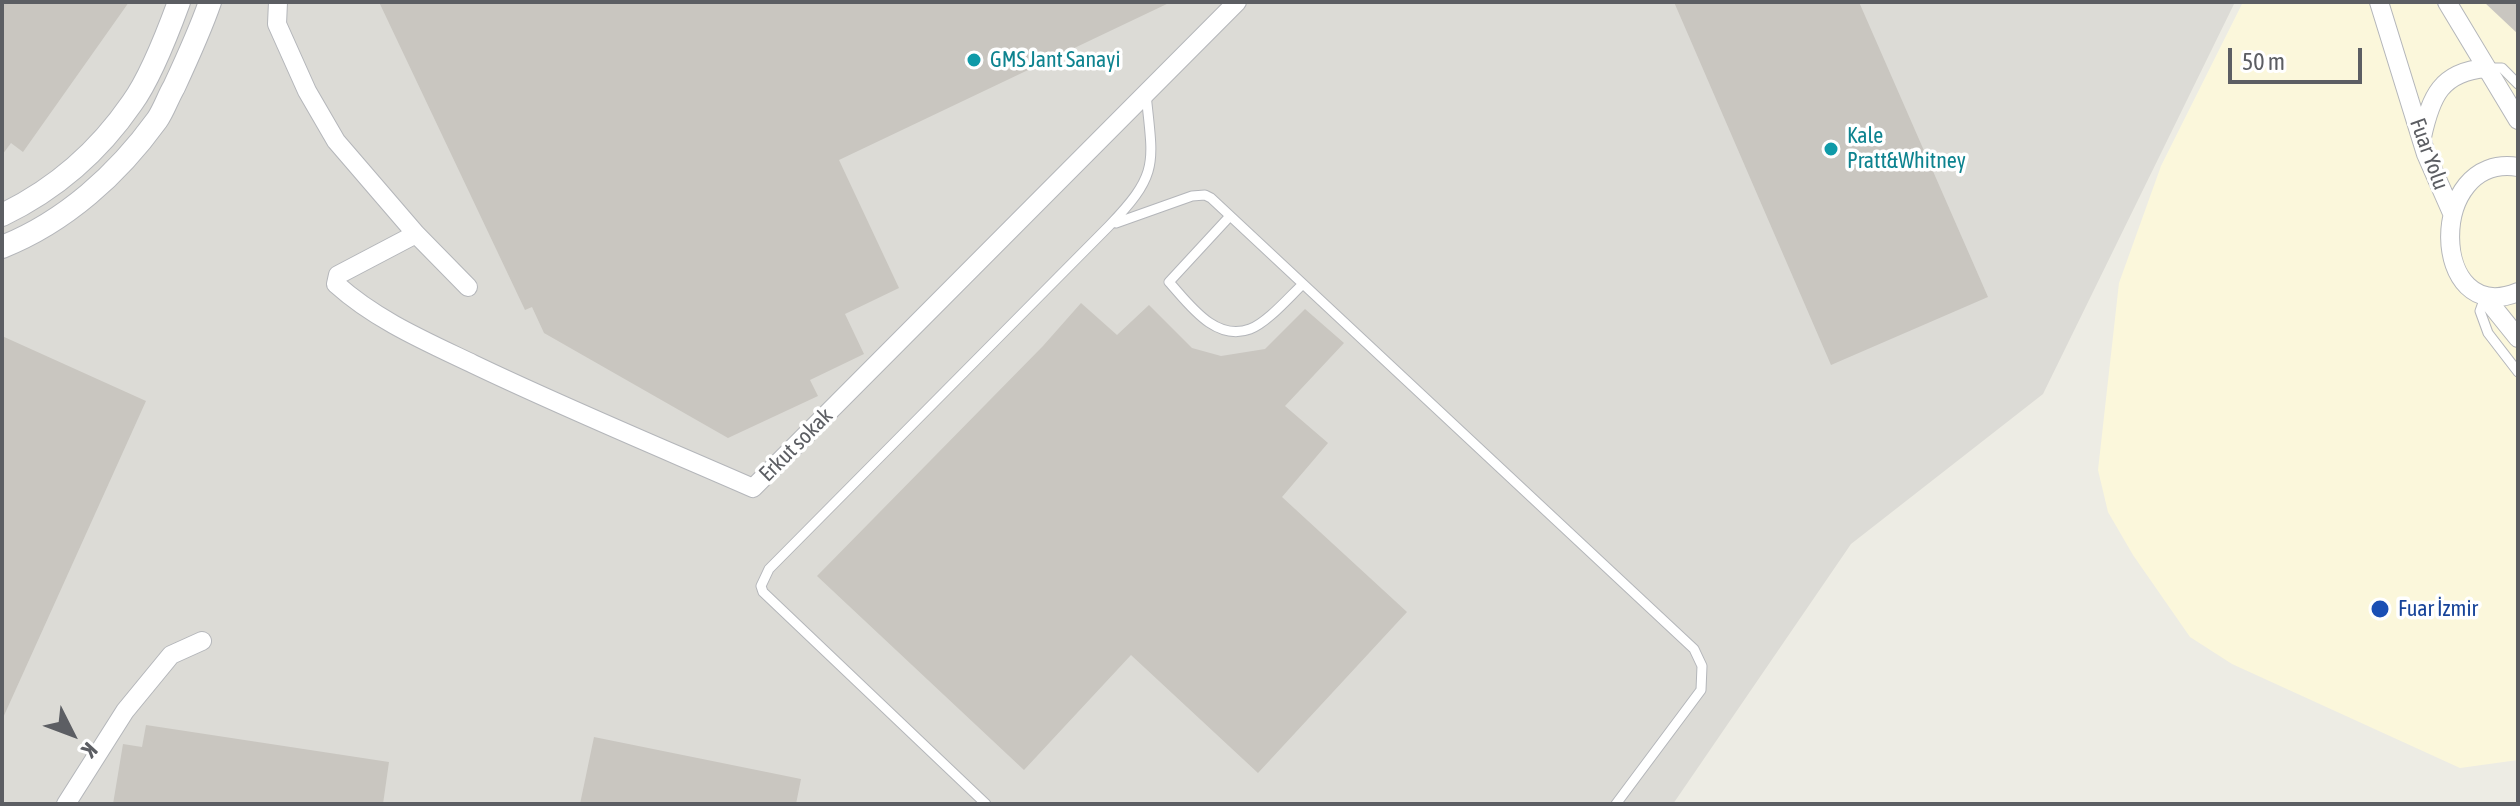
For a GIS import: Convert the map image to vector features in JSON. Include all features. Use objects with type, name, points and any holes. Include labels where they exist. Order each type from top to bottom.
[{"type":"street","points":[[2,215],[56,183],[88,156],[133,102],[179,2]]},
{"type":"street","points":[[2,247],[18,241],[73,207],[109,177],[158,118],[196,40],[210,2]]},
{"type":"street","points":[[278,2],[277,24],[307,91],[336,141],[416,234],[468,287]]},
{"type":"street","name":"Erkut sokak","points":[[416,234],[338,275],[336,284],[357,303],[397,327],[512,383],[753,488],[1237,2]]},
{"type":"street","name":"Fuar Yolu","points":[[2379,2],[2422,138],[2452,213]]},
{"type":"street","points":[[2447,2],[2518,120]]},
{"type":"street","points":[[2422,138],[2428,109],[2449,79],[2470,69],[2486,68]]},
{"type":"street","points":[[2518,167],[2491,169],[2473,179],[2460,194],[2452,213],[2451,253],[2459,276],[2471,289],[2485,297],[2518,338]]},
{"type":"street","points":[[2485,297],[2509,296],[2518,292]]},
{"type":"street","points":[[66,804],[125,711],[171,655],[202,641]]},
{"type":"lane","points":[[2486,68],[2502,68],[2518,84]]},
{"type":"lane","points":[[986,804],[763,592],[761,586],[769,569],[1142,189],[1152,154],[1146,91]]},
{"type":"lane","points":[[1109,226],[1200,194],[1211,198],[1694,649],[1702,666],[1701,690],[1616,804]]},
{"type":"lane","points":[[1230,216],[1169,282],[1205,321],[1225,330],[1250,329],[1303,284]]},
{"type":"lane","points":[[2485,297],[2480,311],[2488,333],[2518,372]]},
{"type":"shaded area","points":[[2,2],[2235,2],[2043,394],[1851,544],[1673,804],[2,804]]},
{"type":"shaded area","points":[[2243,2],[2518,2],[2518,760],[2460,768],[2232,664],[2190,637],[2133,555],[2108,512],[2098,470],[2119,283],[2161,166]]},
{"type":"building","points":[[2,2],[129,2],[23,152],[11,143],[2,155]]},
{"type":"building","points":[[379,2],[1171,2],[839,160],[899,288],[845,314],[864,354],[810,380],[818,396],[728,438],[544,333],[532,307],[525,310]]},
{"type":"building","name":"Kale Pratt&Whitney","points":[[1674,2],[1859,2],[1988,297],[1831,365]]},
{"type":"building","points":[[2484,2],[2518,2],[2518,34]]},
{"type":"building","points":[[1081,303],[1117,335],[1149,305],[1192,348],[1221,356],[1265,349],[1305,309],[1344,343],[1285,406],[1328,443],[1282,497],[1407,612],[1258,773],[1131,655],[1024,770],[817,576],[1043,346]]},
{"type":"building","points":[[2,336],[146,401],[2,720]]},
{"type":"building","points":[[146,725],[389,762],[383,804],[113,804],[123,744],[142,747]]},
{"type":"building","points":[[594,737],[801,779],[796,804],[580,804]]},
{"type":"place","name":"GMS Jant Sanayi","points":[[974,60]]},
{"type":"place","name":"Kale Pratt&Whitney","points":[[1831,149]]},
{"type":"place","name":"Fuar İzmir","points":[[2380,609]]}]
